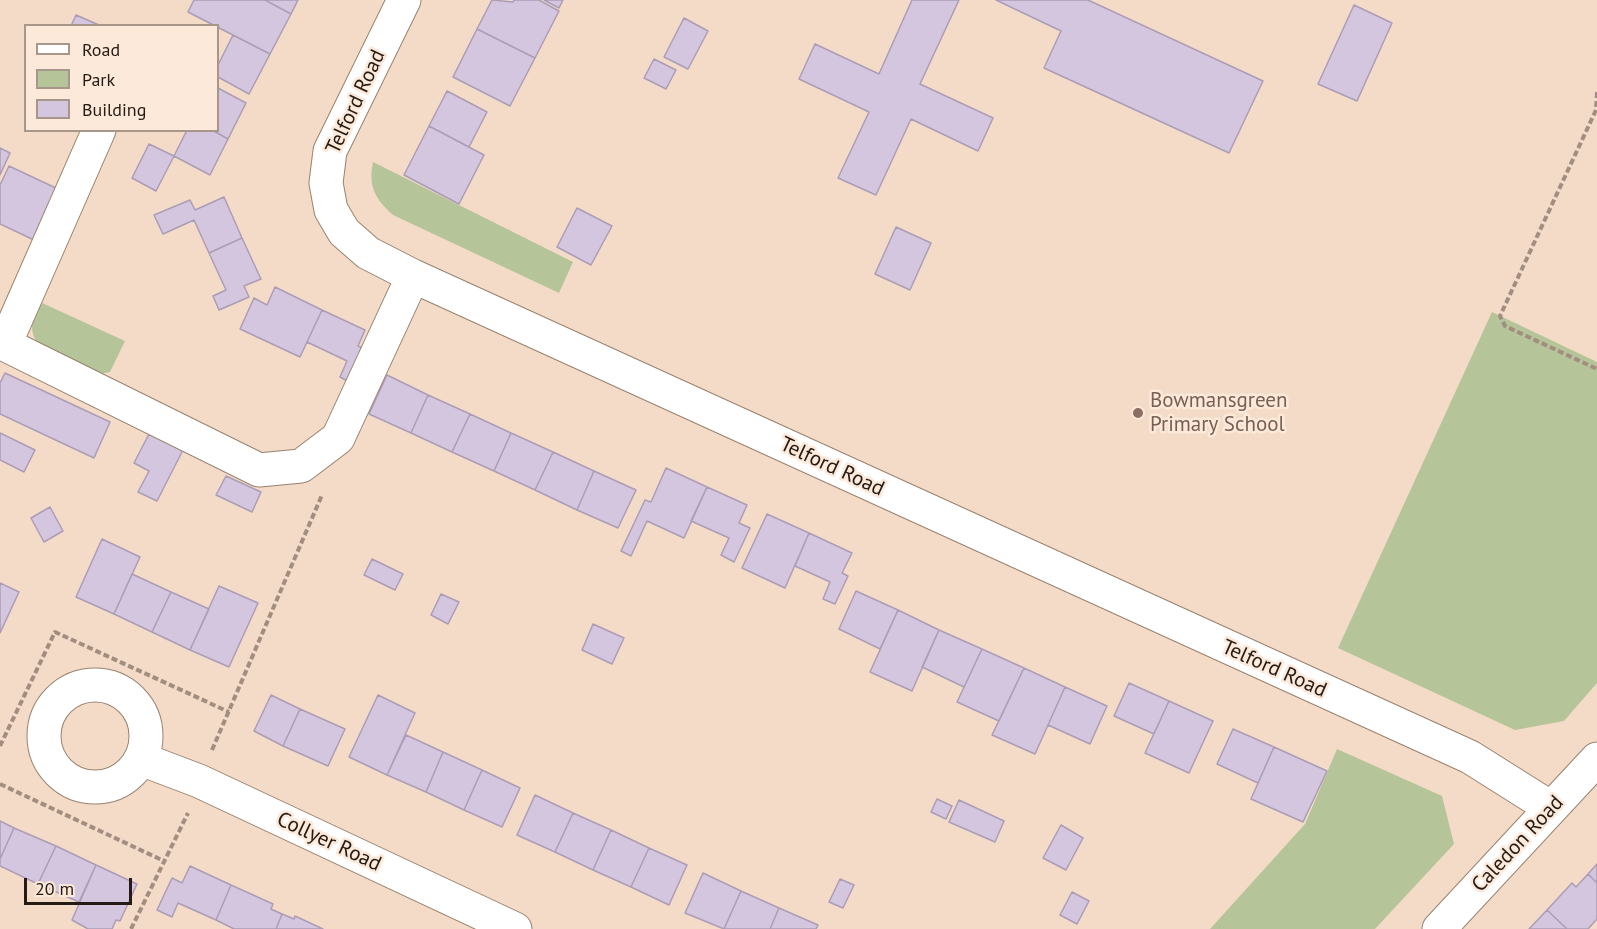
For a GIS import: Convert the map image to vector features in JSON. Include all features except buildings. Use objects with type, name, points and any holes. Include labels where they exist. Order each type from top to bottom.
[{"type":"street","name":"Telford Road","points":[[404,0],[330,151],[326,183],[332,210],[344,232],[368,253],[413,276],[1470,757],[1551,808]]},
{"type":"street","points":[[98,132],[3,343],[259,470],[301,466],[338,438],[413,276]]},
{"type":"street","name":"Collyer Road","points":[[141,759],[199,781],[515,929]]},
{"type":"street","name":"Caledon Road","points":[[1439,929],[1597,759]]},
{"type":"path","points":[[1597,92],[1596,110],[1500,316],[1505,326],[1597,369]]},
{"type":"path","points":[[131,929],[189,810],[199,781],[324,490]]},
{"type":"path","points":[[0,746],[55,632],[229,712]]},
{"type":"path","points":[[0,784],[164,861]]},
{"type":"green space","points":[[373,162],[573,262],[559,293],[393,215],[374,192],[371,178]]},
{"type":"green space","points":[[40,302],[125,341],[110,372],[101,374],[37,343],[32,322]]},
{"type":"green space","points":[[1492,312],[1597,362],[1597,683],[1564,721],[1515,730],[1338,648]]},
{"type":"green space","points":[[1337,749],[1442,796],[1454,844],[1375,929],[1210,929],[1305,824]]},
{"type":"place","name":"Bowmansgreen Primary School","points":[[1138,413]]}]
